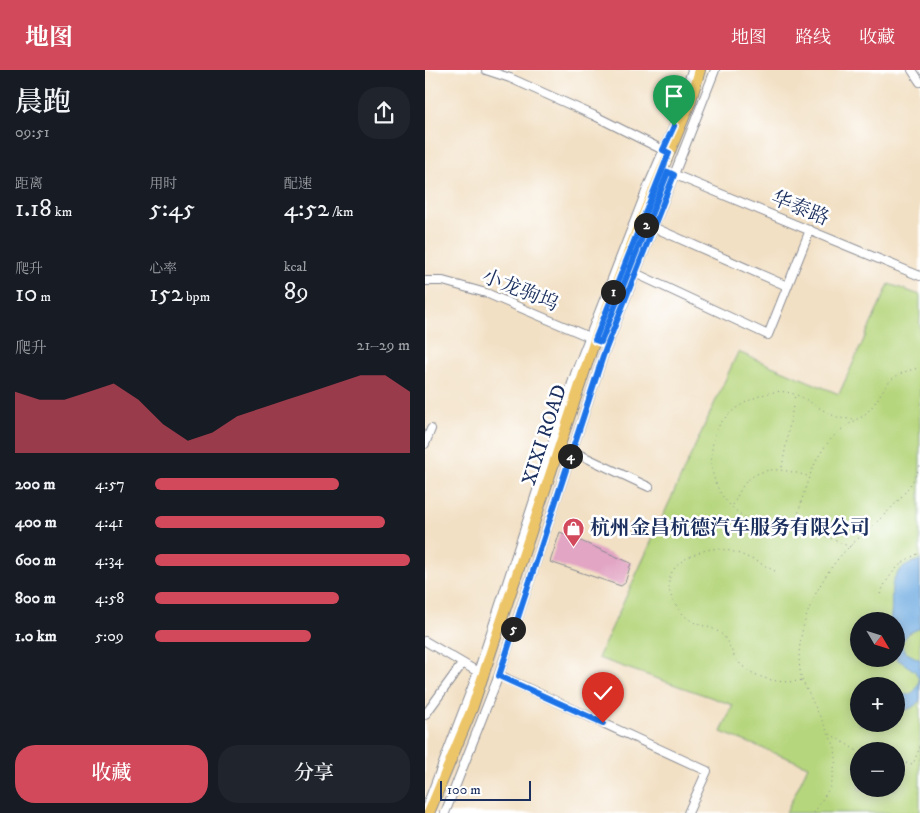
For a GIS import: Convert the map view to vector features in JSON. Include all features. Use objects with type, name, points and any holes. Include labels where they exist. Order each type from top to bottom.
[{"type":"main road","name":"XIXI ROAD","points":[[429,813],[472,710],[595,339],[666,152],[706,70]]},
{"type":"main road","name":"XIXI ROAD","points":[[437,813],[480,708],[595,339],[671,173],[706,70]]},
{"type":"street","points":[[486,70],[510,78],[593,115],[666,152]]},
{"type":"street","name":"XIXI ROAD","points":[[666,152],[692,70]]},
{"type":"street","points":[[912,70],[920,82]]},
{"type":"street","name":"XIXI ROAD","points":[[445,813],[499,676],[603,356],[653,228],[671,173]]},
{"type":"street","name":"华泰路","points":[[671,173],[920,276]]},
{"type":"street","points":[[653,228],[787,286]]},
{"type":"street","points":[[635,273],[768,335],[809,230]]},
{"type":"street","name":"小龙驹坞","points":[[425,281],[443,281],[486,293],[595,339]]},
{"type":"street","name":"XIXI ROAD","points":[[425,813],[478,672],[595,339]]},
{"type":"street","points":[[425,444],[431,429]]},
{"type":"street","points":[[572,451],[649,487]]},
{"type":"street","points":[[425,641],[478,672]]},
{"type":"street","points":[[425,715],[462,664]]},
{"type":"street","points":[[499,676],[707,771],[688,813]]},
{"type":"street","points":[[425,698],[433,704]]},
{"type":"path","points":[[795,528],[808,476],[830,440],[843,427],[869,412],[891,380],[899,372],[920,368]]},
{"type":"path","points":[[850,547],[805,529],[775,526],[749,519],[718,491],[712,473],[710,453],[717,429],[732,412],[753,399],[775,392],[795,394],[841,418],[859,419]]},
{"type":"path","points":[[781,468],[795,394]]},
{"type":"path","points":[[814,813],[830,787],[837,760],[835,747],[801,680],[799,654],[811,604],[827,574],[850,547],[906,491],[920,466]]},
{"type":"path","points":[[733,506],[747,481],[765,472],[781,468],[808,476]]},
{"type":"path","points":[[775,571],[733,551],[717,548],[698,552],[681,560],[671,573],[668,582],[675,602],[682,613],[700,627],[720,633],[727,640],[737,660],[745,667],[774,681],[793,682],[801,680]]},
{"type":"path","points":[[880,594],[897,567],[906,558],[920,553]]},
{"type":"path","points":[[827,733],[850,747]]},
{"type":"path","points":[[905,763],[913,764],[920,747]]},
{"type":"green space","points":[[889,284],[920,295],[920,813],[786,813],[808,766],[721,732],[733,705],[598,658],[738,352],[839,394]]},
{"type":"water","points":[[920,560],[920,628],[909,633],[905,638],[905,612],[891,612],[892,585],[899,571],[907,565]]},
{"type":"water","points":[[905,652],[920,660],[920,700],[909,709],[905,710],[905,695],[912,693],[917,688],[919,679],[915,671],[905,664]]},
{"type":"building","name":"杭州金昌杭德汽车服务有限公司","points":[[560,532],[631,563],[625,583],[621,586],[550,562]]},
{"type":"place","name":"杭州金昌杭德汽车服务有限公司","points":[[574,547]]},
{"type":"route","points":[[603,723],[499,676],[603,356],[674,175],[668,172],[601,342],[595,340],[669,153],[663,150],[674,126]]}]
